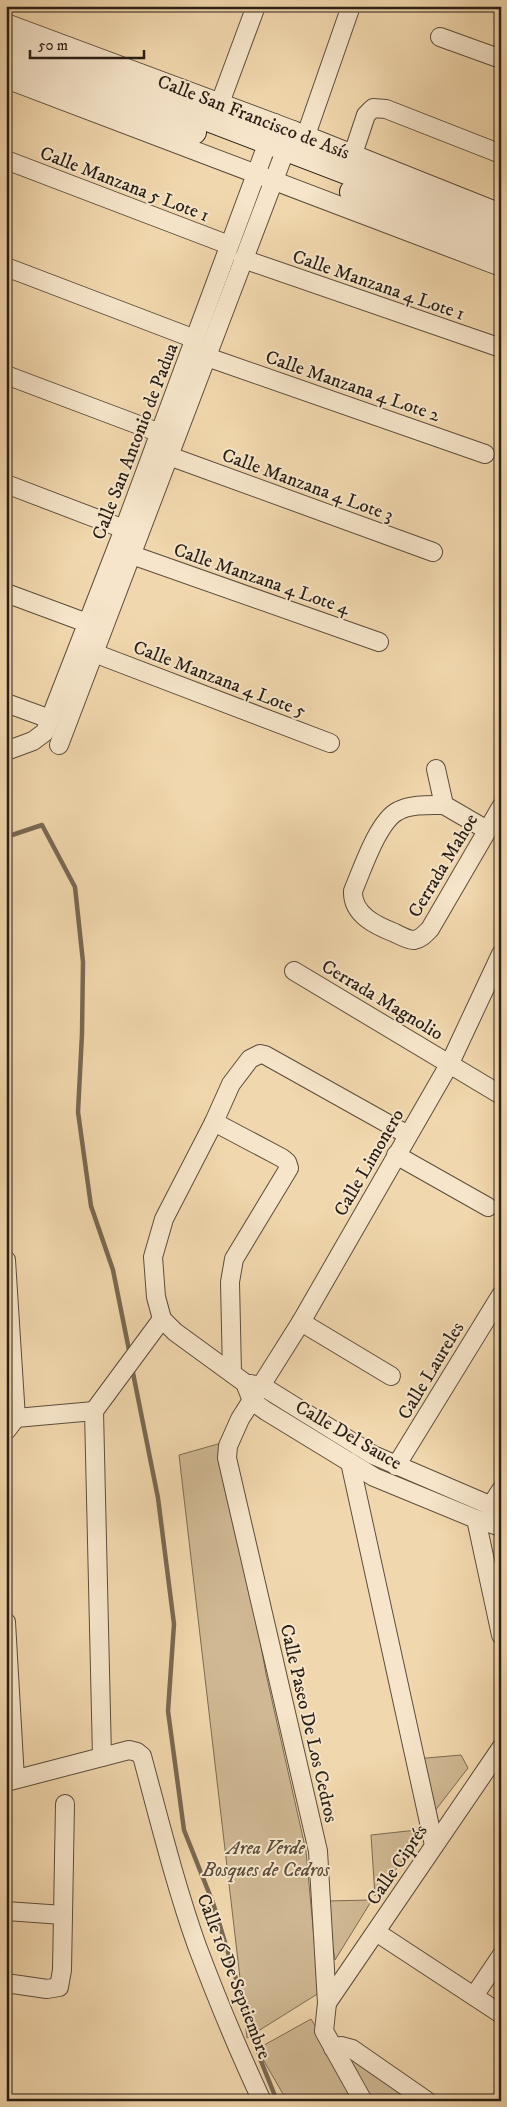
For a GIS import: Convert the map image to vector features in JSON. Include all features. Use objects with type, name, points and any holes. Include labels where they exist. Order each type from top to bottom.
[{"type":"main road","name":"Calle San Francisco de Asís","points":[[6,42],[277,150],[501,249]]},
{"type":"main road","name":"Calle San Francisco de Asís","points":[[6,61],[277,150],[501,231]]},
{"type":"street","points":[[220,103],[256,6]]},
{"type":"street","points":[[277,150],[352,6]]},
{"type":"street","name":"Calle San Francisco de Asís","points":[[6,23],[220,103],[277,150],[501,268]]},
{"type":"street","points":[[440,37],[501,59]]},
{"type":"street","name":"Calle San Francisco de Asís","points":[[6,80],[277,150],[353,154],[501,212]]},
{"type":"street","points":[[353,154],[366,115],[373,108],[386,109],[501,154]]},
{"type":"street","name":"Calle San Antonio de Padua","points":[[6,751],[40,737],[45,732],[124,529],[229,245],[277,150]]},
{"type":"street","name":"Calle San Antonio de Padua","points":[[58,745],[207,357],[243,259],[277,150]]},
{"type":"street","name":"Calle Manzana 5 Lote 1","points":[[6,160],[229,245]]},
{"type":"street","name":"Calle Manzana 4 Lote 1","points":[[243,259],[501,348]]},
{"type":"street","points":[[6,267],[195,339]]},
{"type":"street","name":"Calle Manzana 4 Lote 2","points":[[207,357],[485,454]]},
{"type":"street","points":[[6,375],[160,433]]},
{"type":"street","name":"Calle Manzana 4 Lote 3","points":[[169,456],[433,552]]},
{"type":"street","points":[[6,484],[124,529]]},
{"type":"street","name":"Calle Manzana 4 Lote 4","points":[[132,555],[379,642]]},
{"type":"street","points":[[6,593],[87,623]]},
{"type":"street","name":"Calle Manzana 4 Lote 5","points":[[94,653],[330,743]]},
{"type":"street","points":[[6,703],[50,719]]},
{"type":"street","points":[[436,769],[444,805],[487,830]]},
{"type":"street","name":"Cerrada Mahoe","points":[[444,805],[409,807],[398,810],[386,819],[354,891],[353,896],[359,910],[369,921],[409,939],[416,939],[425,935],[430,929],[501,807]]},
{"type":"street","name":"Calle Limonero","points":[[248,1386],[301,1322],[450,1064],[501,954]]},
{"type":"street","name":"Cerrada Magnolio","points":[[294,971],[501,1096]]},
{"type":"street","points":[[6,1622],[10,1780],[102,1757],[94,1411],[162,1319],[156,1296],[153,1257],[164,1219],[214,1122],[230,1084],[250,1059],[260,1054],[266,1054],[408,1135]]},
{"type":"street","points":[[214,1122],[282,1158],[287,1162],[289,1168],[234,1259],[230,1282],[248,1386]]},
{"type":"street","points":[[396,1156],[488,1207]]},
{"type":"street","points":[[6,1260],[11,1424],[94,1411]]},
{"type":"street","name":"Calle Laureles","points":[[396,1466],[501,1296]]},
{"type":"street","name":"Calle Del Sauce","points":[[162,1319],[175,1332],[248,1386],[373,1455],[496,1508]]},
{"type":"street","points":[[301,1322],[391,1376]]},
{"type":"street","name":"Calle Del Sauce","points":[[248,1386],[266,1411],[374,1477],[476,1519],[501,1527]]},
{"type":"street","name":"Calle Paseo De Los Cedros","points":[[248,1386],[228,1446],[227,1458],[318,1851],[327,2003],[324,2031],[364,2101]]},
{"type":"street","points":[[350,1462],[434,1845]]},
{"type":"street","points":[[496,1508],[501,1490]]},
{"type":"street","points":[[476,1519],[501,1635]]},
{"type":"street","name":"Calle Ciprés","points":[[327,2003],[501,1748]]},
{"type":"street","name":"Calle 16 De Septiembre","points":[[102,1757],[129,1750],[137,1752],[142,1756],[167,1850],[197,1944],[232,2036],[262,2101]]},
{"type":"street","points":[[6,1983],[47,1989],[59,1988],[62,1970],[65,1804]]},
{"type":"street","points":[[6,1911],[63,1914]]},
{"type":"street","points":[[376,1932],[501,2014]]},
{"type":"street","points":[[474,1996],[501,1956]]},
{"type":"street","points":[[333,2048],[341,2046],[352,2049],[427,2101]]},
{"type":"green space","name":"Area Verde Bosques de Cedros","points":[[225,1442],[266,1674],[306,1851],[319,1993],[247,2038],[179,1455]]},
{"type":"green space","points":[[461,1755],[468,1768],[431,1816],[415,1759]]},
{"type":"green space","points":[[417,1830],[401,1863],[375,1896],[371,1835]]},
{"type":"green space","points":[[372,1900],[335,1960],[325,1901]]},
{"type":"green space","points":[[311,2019],[361,2101],[287,2101],[257,2049]]},
{"type":"green space","points":[[345,2054],[412,2101],[373,2101]]},
{"type":"waterway","points":[[6,837],[42,825],[75,887],[83,962],[78,1112],[91,1206],[113,1270],[130,1355]]},
{"type":"waterway","points":[[132,1368],[158,1498],[174,1624],[168,1711],[184,1830],[213,1903],[261,2061],[277,2101]]}]
